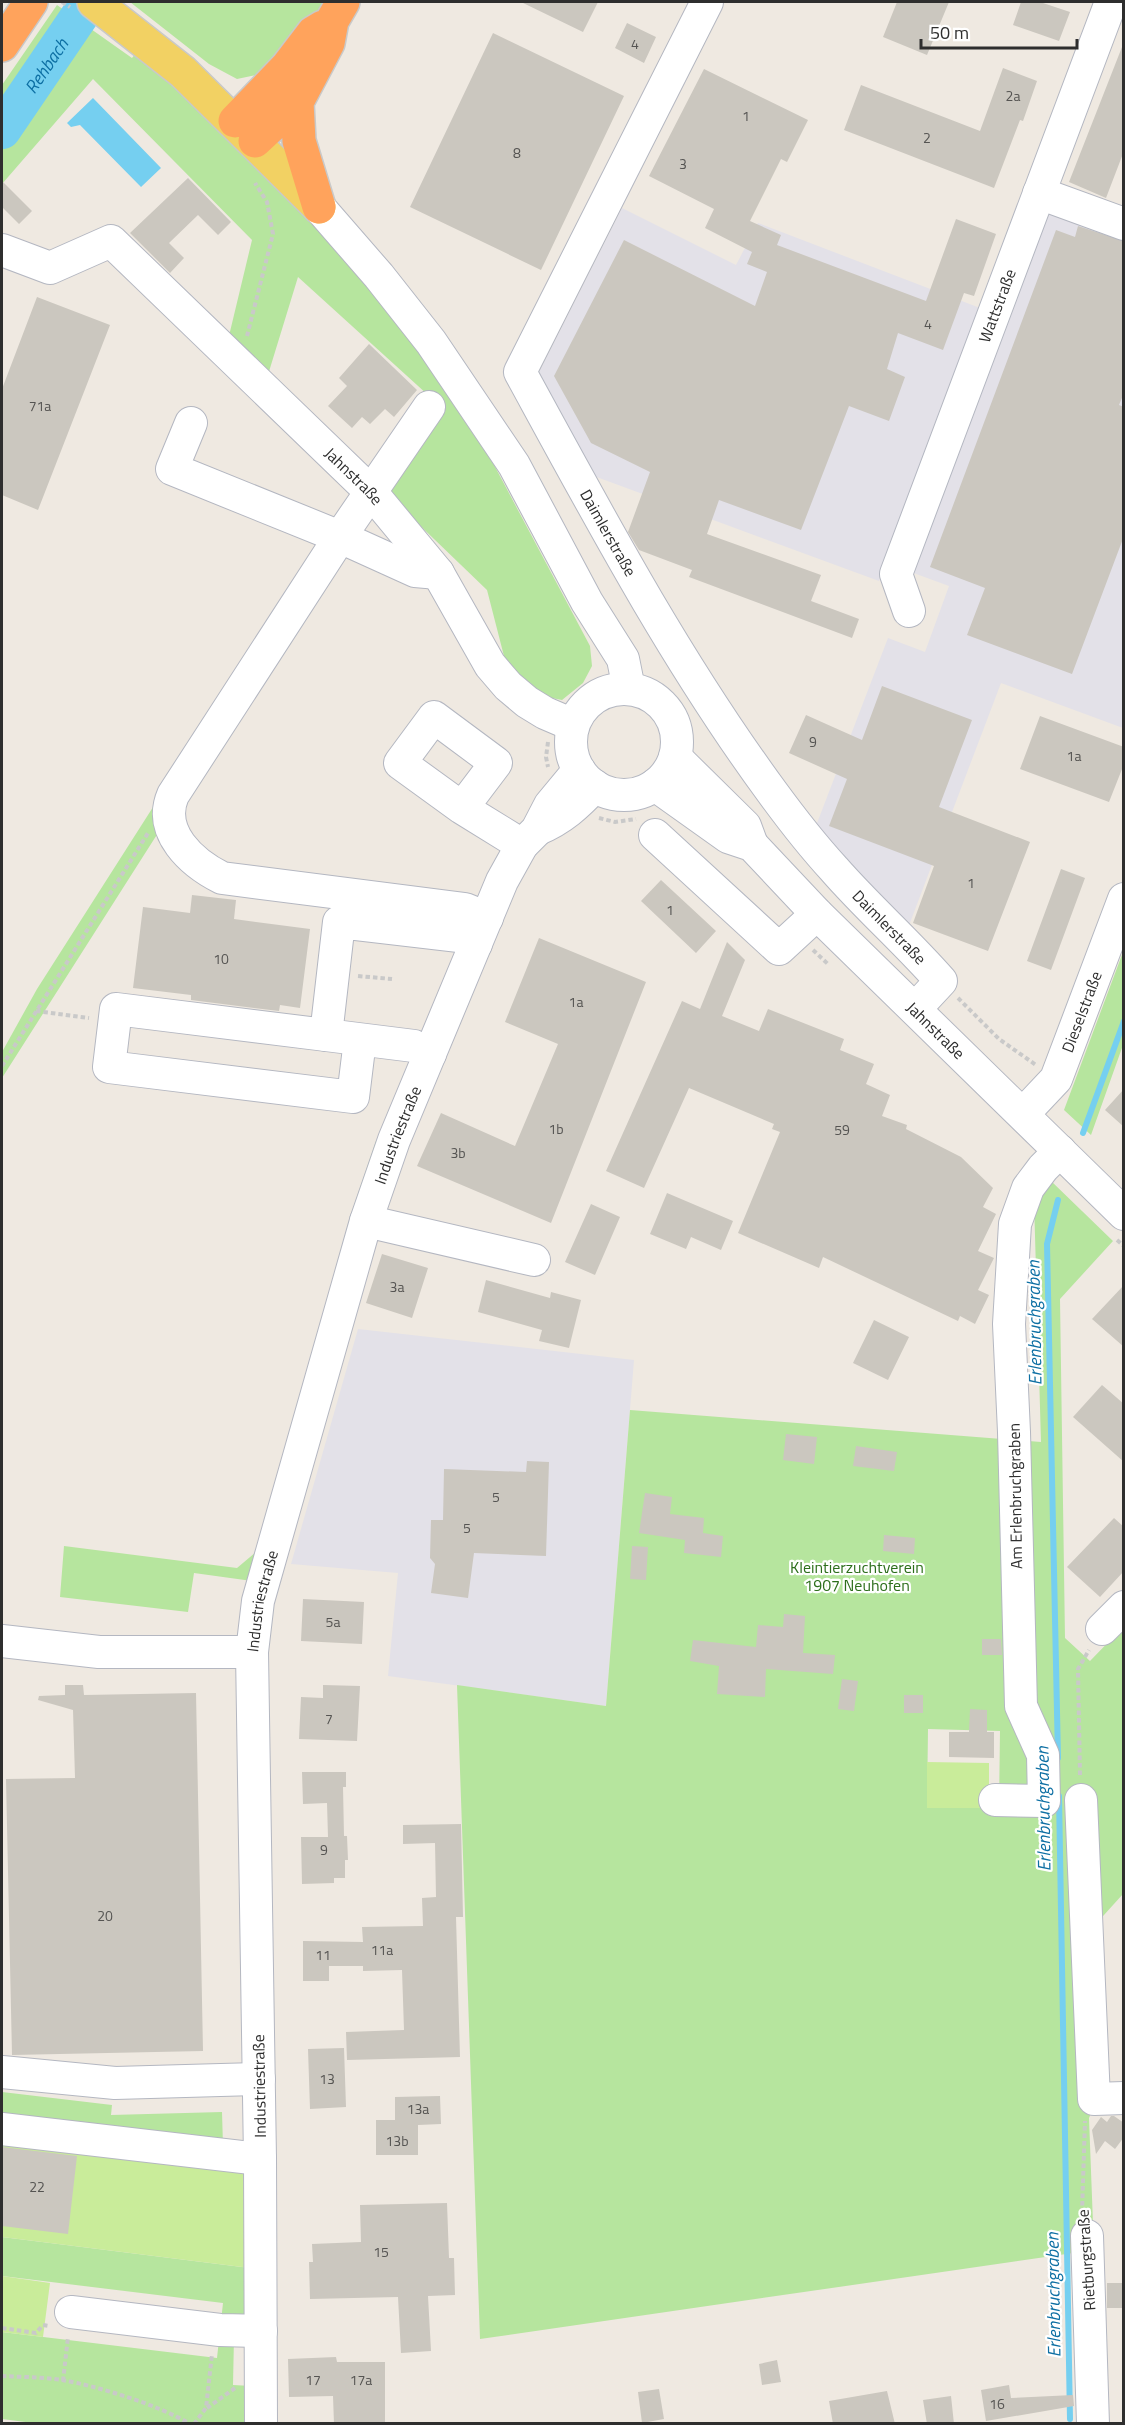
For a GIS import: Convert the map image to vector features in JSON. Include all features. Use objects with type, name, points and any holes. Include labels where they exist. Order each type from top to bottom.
[{"type":"highway","points":[[2,45],[31,2]]},
{"type":"highway","points":[[319,207],[299,141],[297,102],[328,43],[338,11]]},
{"type":"highway","points":[[245,131],[287,67],[313,33],[338,11]]},
{"type":"highway","points":[[245,131],[297,102]]},
{"type":"main road","points":[[94,2],[131,28],[183,72],[245,131],[319,207]]},
{"type":"street","name":"Daimlerstraße","points":[[707,2],[519,372],[614,544],[710,701],[772,792],[834,870],[905,940],[941,981]]},
{"type":"street","name":"Wattstraße","points":[[909,611],[896,574],[1111,2]]},
{"type":"street","points":[[1039,193],[1124,224]]},
{"type":"street","points":[[319,207],[379,276],[431,342],[514,465],[599,623],[622,658],[616,691]]},
{"type":"street","name":"Jahnstraße","points":[[2,250],[50,268],[111,241],[371,492],[438,573],[496,672],[527,702],[573,725]]},
{"type":"street","points":[[326,1035],[339,922],[459,936],[481,931],[465,909],[222,878],[205,870],[189,857],[171,827],[168,814],[172,795],[340,537],[429,407]]},
{"type":"street","points":[[191,423],[172,470],[340,537],[415,571],[438,573]]},
{"type":"street","points":[[616,691],[644,693],[657,701],[668,712],[677,742],[675,757],[667,772],[655,785],[641,792],[625,795],[583,788],[572,748],[573,725],[585,706],[616,691]]},
{"type":"street","name":"Jahnstraße","points":[[675,757],[745,826],[752,845],[807,924],[915,1009],[1124,1214]]},
{"type":"street","name":"Jahnstraße","points":[[655,785],[728,837],[752,845]]},
{"type":"street","points":[[462,808],[530,838],[557,821],[583,788]]},
{"type":"street","points":[[648,827],[779,949],[807,924]]},
{"type":"street","name":"Industriestraße","points":[[261,2424],[260,2159],[252,1652],[258,1601],[366,1221],[394,1140],[502,881],[530,838]]},
{"type":"street","name":"Dieselstraße","points":[[1023,1114],[1056,1079],[1124,899]]},
{"type":"street","points":[[915,1009],[941,981]]},
{"type":"street","points":[[360,1040],[354,1097],[110,1067],[116,1009],[414,1046],[430,1053]]},
{"type":"street","name":"Am Erlenbruchgraben","points":[[995,1800],[1044,1801],[1043,1755],[1021,1706],[1009,1324],[1015,1224],[1028,1188],[1060,1150]]},
{"type":"street","points":[[366,1221],[534,1260]]},
{"type":"street","points":[[1102,1629],[1124,1607]]},
{"type":"street","points":[[2,1641],[99,1652],[252,1652]]},
{"type":"street","points":[[1081,1800],[1108,2098]]},
{"type":"street","points":[[2,2072],[115,2083],[259,2079]]},
{"type":"street","points":[[2,2128],[260,2159]]},
{"type":"street","name":"Rietburgstraße","points":[[1088,2236],[1093,2424]]},
{"type":"street","points":[[70,2320],[261,2331]]},
{"type":"path","points":[[239,366],[273,234],[267,202],[252,179]]},
{"type":"path","points":[[583,788],[585,814],[648,827]]},
{"type":"path","points":[[2,1066],[158,816],[168,814]]},
{"type":"path","points":[[807,924],[830,966]]},
{"type":"path","points":[[333,973],[392,979]]},
{"type":"path","points":[[941,981],[999,1039],[1056,1079]]},
{"type":"path","points":[[36,1011],[115,1022]]},
{"type":"path","points":[[1081,1800],[1078,1669],[1102,1629]]},
{"type":"path","name":"Rietburgstraße","points":[[1088,2236],[1082,2223],[1085,2115],[1108,2098]]},
{"type":"path","points":[[2,2328],[36,2333],[43,2325],[70,2320],[63,2380]]},
{"type":"path","points":[[206,2408],[215,2329]]},
{"type":"path","points":[[2,2376],[63,2380],[132,2399],[178,2416],[189,2424]]},
{"type":"path","points":[[194,2424],[206,2408],[237,2386]]},
{"type":"shaded area","points":[[1047,204],[1123,233],[1123,728],[1001,683],[908,928],[814,831],[888,638],[925,652],[949,586],[908,571]]},
{"type":"shaded area","points":[[622,208],[736,265],[758,223],[980,308],[879,581],[583,472],[535,380]]},
{"type":"shaded area","points":[[358,1329],[634,1360],[606,1706],[388,1676],[398,1573],[291,1564]]},
{"type":"green space","points":[[130,2],[323,2],[293,51],[265,73],[237,79],[209,64]]},
{"type":"green space","points":[[57,5],[132,58],[136,53],[188,97],[347,258],[405,323],[484,446],[590,646],[592,666],[583,683],[562,700],[542,696],[522,687],[505,660],[487,590],[381,488],[439,405],[298,277],[267,378],[228,340],[252,240],[93,79],[2,184],[2,85]]},
{"type":"green space","points":[[155,804],[165,822],[2,1078],[2,1052],[37,989]]},
{"type":"green space","points":[[1123,952],[1123,1045],[1091,1135],[1064,1110]]},
{"type":"green space","points":[[376,1141],[380,1143],[252,1581],[194,1573],[188,1612],[60,1597],[64,1546],[237,1568],[256,1552],[350,1217]]},
{"type":"green space","name":"Kleintierzuchtverein 1907 Neuhofen","points":[[1051,1181],[1113,1241],[1060,1299],[1065,1638],[1090,1661],[1124,1626],[1123,1894],[1094,1926],[1100,2092],[1089,2118],[1094,2250],[480,2339],[457,1685],[606,1706],[630,1410],[1041,1442],[1034,1201]],"holes":[[[928,1729],[1000,1731],[999,1808],[927,1808]]]},
{"type":"green space","points":[[927,1762],[989,1763],[989,1808],[927,1808]]},
{"type":"green space","points":[[2,2092],[112,2105],[111,2115],[222,2112],[223,2146],[2,2119]]},
{"type":"green space","points":[[2,2119],[248,2149],[250,2268],[2,2237]]},
{"type":"green space","points":[[2,2237],[250,2268],[248,2337],[234,2337],[233,2385],[252,2386],[252,2423],[41,2424],[2,2419],[2,2332],[217,2358],[223,2303],[2,2276]]},
{"type":"green space","points":[[2,2276],[50,2283],[43,2337],[2,2332]]},
{"type":"water","points":[[93,98],[161,168],[141,187],[80,125],[71,127],[67,123]]},
{"type":"building","points":[[521,2],[598,2],[583,32]]},
{"type":"building","points":[[897,2],[949,2],[927,55],[883,37]]},
{"type":"building","points":[[1021,2],[1040,2],[1070,12],[1059,41],[1013,25]]},
{"type":"building","points":[[627,23],[656,37],[644,63],[615,48]]},
{"type":"building","points":[[493,33],[624,96],[541,270],[410,207]]},
{"type":"building","points":[[1122,47],[1124,151],[1106,198],[1069,182]]},
{"type":"building","points":[[1003,68],[1037,81],[1023,121],[1020,120],[994,188],[844,130],[861,85],[980,131]]},
{"type":"building","points":[[704,69],[808,120],[787,162],[781,159],[750,221],[781,235],[777,245],[926,301],[956,219],[996,234],[974,296],[964,293],[943,350],[898,333],[887,369],[905,377],[889,421],[849,406],[801,530],[719,500],[707,534],[821,575],[811,601],[859,619],[852,638],[689,577],[692,570],[639,550],[628,532],[650,472],[591,443],[554,376],[624,240],[755,306],[767,272],[747,264],[752,252],[705,228],[714,209],[649,176]]},
{"type":"building","points":[[188,178],[231,222],[218,235],[198,215],[169,243],[184,258],[170,273],[130,233]]},
{"type":"building","points":[[2,181],[32,211],[19,224],[2,207]]},
{"type":"building","points":[[1078,226],[1124,241],[1124,393],[1119,405],[1124,407],[1124,536],[1072,674],[967,635],[985,588],[930,567],[1056,230],[1075,237]]},
{"type":"building","points":[[37,297],[110,325],[38,510],[2,495],[2,389]]},
{"type":"building","points":[[369,344],[417,390],[394,417],[385,409],[370,424],[362,417],[352,428],[328,406],[347,386],[339,378]]},
{"type":"building","points":[[882,686],[972,720],[939,807],[1030,842],[988,951],[913,923],[934,866],[829,826],[847,779],[789,753],[806,715],[862,740]]},
{"type":"building","points":[[1040,716],[1124,747],[1124,764],[1109,802],[1020,769]]},
{"type":"building","points":[[1061,869],[1085,878],[1051,970],[1027,961]]},
{"type":"building","points":[[661,880],[716,931],[696,953],[641,901]]},
{"type":"building","points":[[192,895],[236,900],[234,919],[310,929],[300,1008],[280,1005],[279,1011],[191,1000],[191,995],[133,988],[143,907],[190,913]]},
{"type":"building","points":[[539,938],[646,982],[551,1223],[417,1166],[441,1113],[515,1146],[558,1044],[505,1022]]},
{"type":"building","points":[[727,942],[745,960],[722,1016],[759,1031],[768,1009],[844,1039],[840,1050],[874,1064],[866,1084],[890,1095],[882,1116],[907,1125],[906,1129],[961,1157],[993,1188],[983,1207],[996,1214],[978,1251],[994,1258],[978,1290],[989,1295],[975,1324],[960,1316],[958,1321],[823,1257],[819,1268],[738,1233],[780,1132],[772,1129],[774,1124],[689,1088],[644,1188],[606,1171],[682,1001],[700,1009]]},
{"type":"building","points":[[1124,1089],[1124,1127],[1105,1110]]},
{"type":"building","points":[[667,1193],[733,1221],[721,1250],[691,1237],[686,1249],[650,1234]]},
{"type":"building","points":[[591,1204],[620,1217],[595,1275],[565,1262]]},
{"type":"building","points":[[382,1254],[428,1268],[412,1318],[366,1303]]},
{"type":"building","points":[[486,1280],[550,1298],[551,1292],[581,1300],[569,1348],[539,1341],[542,1330],[478,1312]]},
{"type":"building","points":[[1124,1285],[1124,1347],[1092,1319]]},
{"type":"building","points":[[874,1320],[909,1337],[888,1380],[853,1363]]},
{"type":"building","points":[[1102,1385],[1124,1404],[1124,1462],[1073,1417]]},
{"type":"building","points":[[786,1434],[817,1437],[814,1464],[783,1460]]},
{"type":"building","points":[[856,1446],[897,1452],[894,1471],[853,1466]]},
{"type":"building","points":[[527,1461],[549,1462],[546,1556],[474,1553],[468,1598],[431,1593],[435,1564],[430,1558],[431,1520],[443,1520],[444,1469],[526,1472]]},
{"type":"building","points":[[645,1493],[672,1497],[670,1514],[704,1518],[703,1533],[723,1536],[721,1557],[684,1553],[685,1540],[639,1533]]},
{"type":"building","points":[[1114,1518],[1124,1527],[1124,1571],[1100,1597],[1067,1567]]},
{"type":"building","points":[[884,1535],[915,1538],[914,1554],[883,1551]]},
{"type":"building","points":[[632,1546],[648,1547],[646,1580],[630,1579]]},
{"type":"building","points":[[303,1599],[364,1602],[362,1644],[301,1641]]},
{"type":"building","points":[[784,1614],[805,1616],[803,1653],[835,1655],[833,1674],[766,1669],[765,1697],[717,1694],[719,1666],[690,1661],[693,1640],[756,1647],[758,1625],[783,1627]]},
{"type":"building","points":[[982,1639],[1001,1639],[1002,1655],[982,1655]]},
{"type":"building","points":[[842,1679],[858,1681],[854,1711],[838,1709]]},
{"type":"building","points":[[65,1685],[83,1685],[84,1695],[196,1693],[203,2051],[12,2055],[6,1779],[75,1778],[73,1710],[38,1700],[39,1696],[65,1695]]},
{"type":"building","points":[[323,1685],[360,1686],[357,1741],[299,1739],[301,1697],[323,1698]]},
{"type":"building","points":[[904,1695],[923,1695],[923,1713],[904,1713]]},
{"type":"building","points":[[970,1709],[987,1710],[987,1732],[994,1732],[994,1758],[949,1757],[949,1732],[969,1732]]},
{"type":"building","points":[[302,1772],[346,1772],[346,1787],[343,1787],[344,1836],[347,1836],[348,1860],[345,1860],[345,1878],[334,1878],[334,1883],[302,1884],[301,1837],[328,1837],[327,1803],[303,1804]]},
{"type":"building","points":[[461,1824],[463,1917],[456,1917],[460,2057],[347,2060],[346,2032],[404,2030],[402,1970],[363,1971],[363,1966],[329,1966],[329,1981],[303,1981],[303,1941],[363,1942],[362,1927],[423,1926],[422,1898],[436,1897],[435,1843],[403,1844],[403,1825]]},
{"type":"building","points":[[344,2048],[346,2107],[310,2109],[308,2049]]},
{"type":"building","points":[[440,2096],[441,2124],[418,2125],[418,2155],[376,2155],[376,2120],[395,2120],[395,2097]]},
{"type":"building","points":[[1111,2116],[1124,2123],[1124,2137],[1115,2149],[1105,2141],[1096,2154],[1092,2130],[1101,2117],[1107,2122]]},
{"type":"building","points":[[2,2147],[77,2156],[68,2234],[2,2226]]},
{"type":"building","points":[[447,2203],[449,2258],[454,2258],[455,2295],[428,2296],[431,2351],[401,2353],[398,2297],[310,2299],[309,2262],[313,2262],[312,2244],[361,2242],[360,2205]]},
{"type":"building","points":[[1107,2283],[1124,2283],[1124,2308],[1107,2308]]},
{"type":"building","points":[[336,2357],[337,2362],[385,2362],[385,2424],[334,2424],[333,2396],[289,2397],[288,2359]]},
{"type":"building","points":[[777,2360],[781,2382],[762,2385],[759,2364]]},
{"type":"building","points":[[1009,2385],[1011,2398],[1073,2395],[1074,2406],[986,2421],[981,2390]]},
{"type":"building","points":[[659,2389],[664,2419],[642,2423],[638,2392]]},
{"type":"building","points":[[887,2391],[895,2424],[833,2424],[829,2401]]},
{"type":"building","points":[[951,2396],[954,2424],[927,2424],[923,2400]]},
{"type":"waterway","name":"Rehbach","points":[[2,130],[89,2]]},
{"type":"waterway","name":"Erlenbruchgraben","points":[[1083,1133],[1124,1021]]},
{"type":"waterway","name":"Erlenbruchgraben","points":[[1058,1200],[1047,1244],[1058,1758]]},
{"type":"waterway","name":"Erlenbruchgraben","points":[[1059,1796],[1070,2419]]}]
